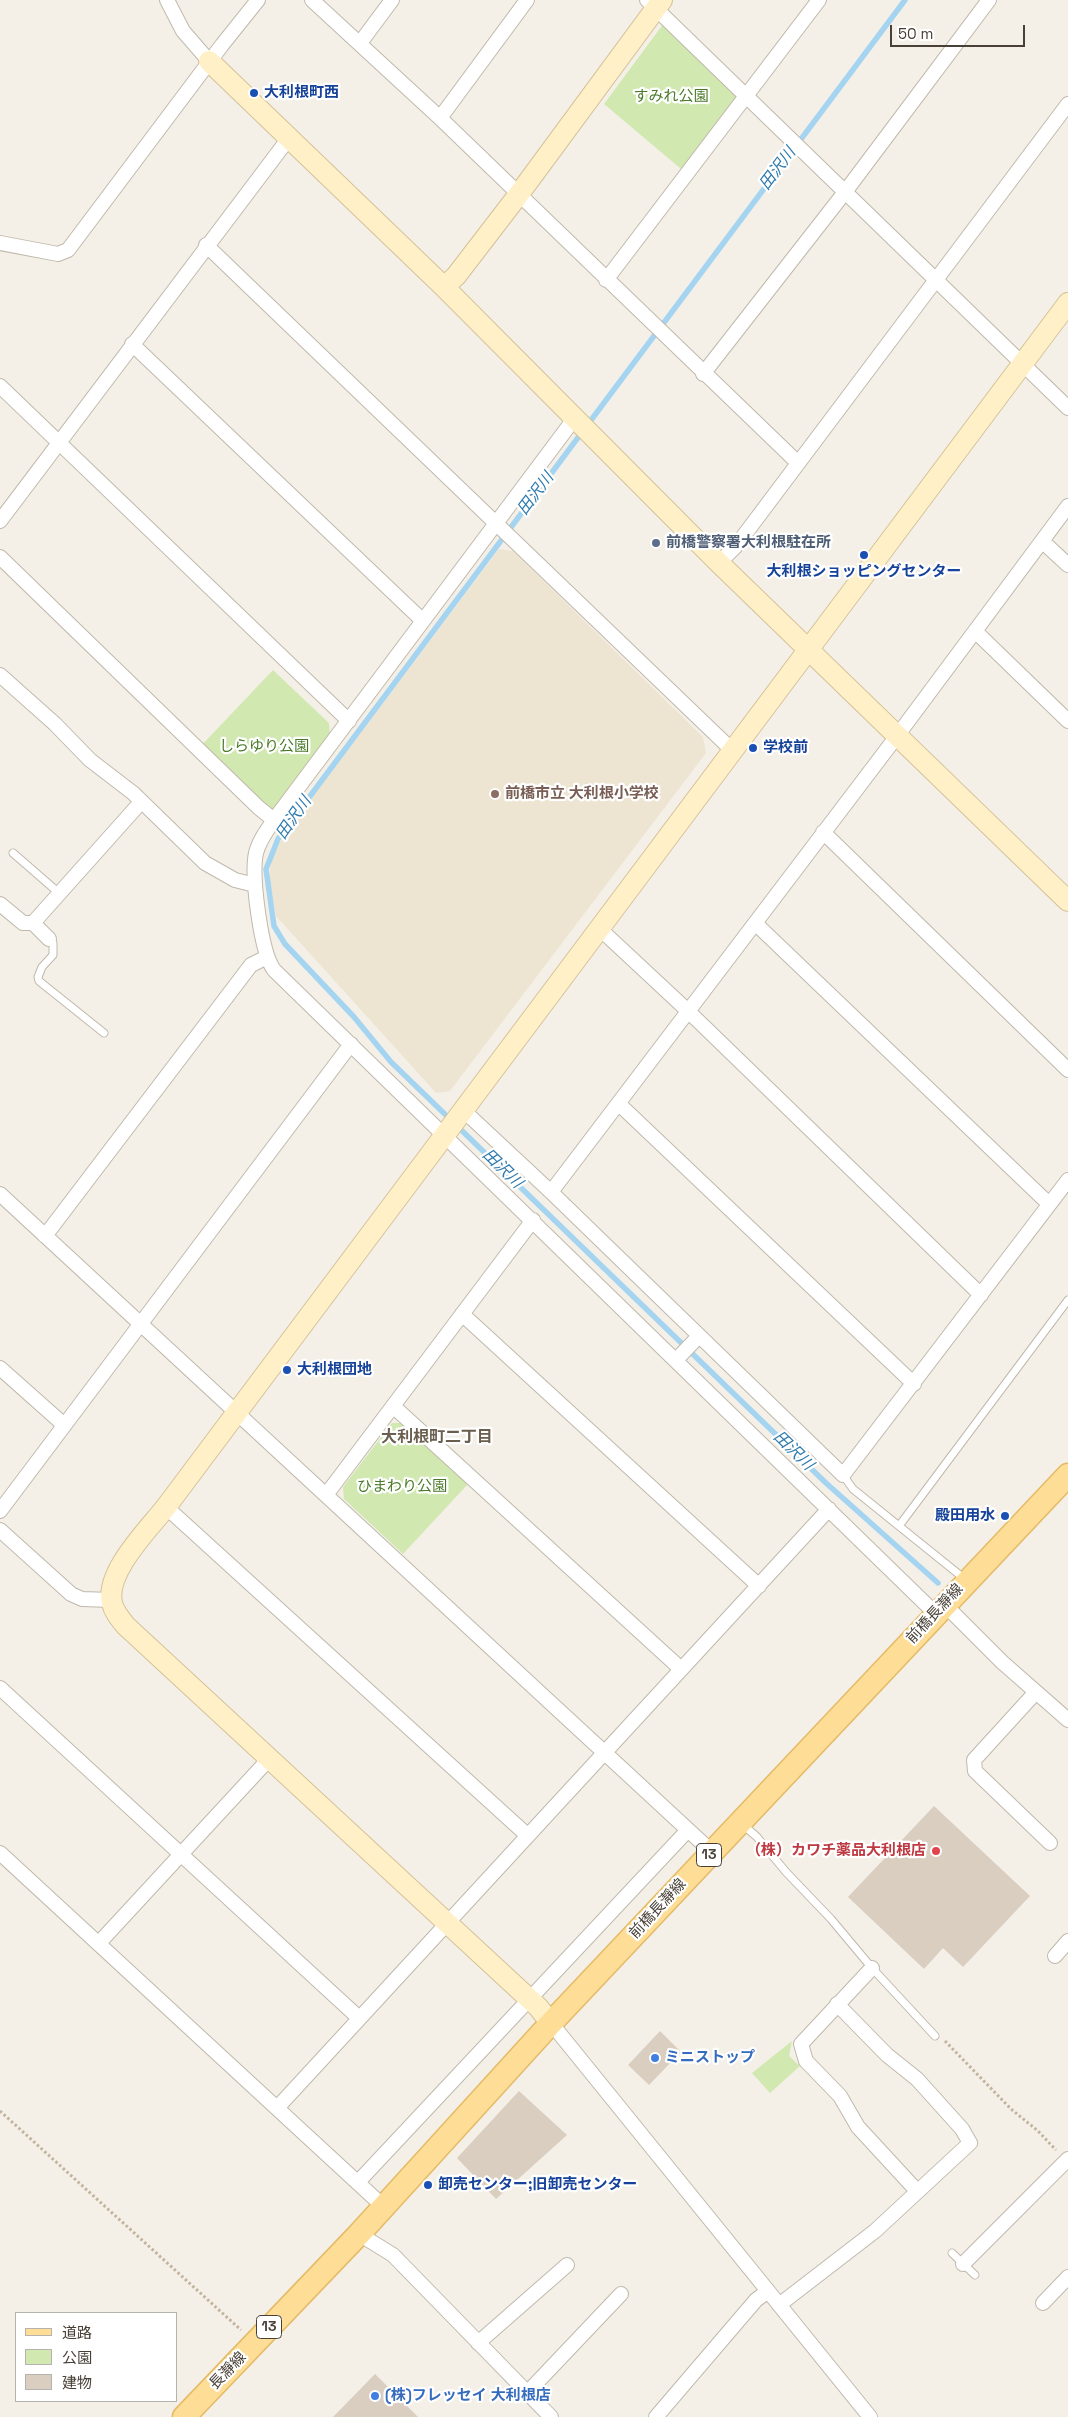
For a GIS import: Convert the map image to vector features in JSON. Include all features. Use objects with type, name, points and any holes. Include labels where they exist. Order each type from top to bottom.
[{"type":"main road","name":"前橋長瀞線","points":[[357,2236],[551,2023],[1068,1475]]},
{"type":"main road","name":"長瀞線","points":[[184,2417],[357,2236]]},
{"type":"street","points":[[167,0],[183,31],[209,62],[444,287],[719,563],[1068,901]]},
{"type":"street","points":[[0,243],[58,254],[68,250],[258,0]]},
{"type":"street","points":[[312,0],[440,118],[797,462]]},
{"type":"street","points":[[360,43],[392,0]]},
{"type":"street","points":[[440,118],[527,0]]},
{"type":"street","points":[[606,280],[818,0]]},
{"type":"street","points":[[704,374],[990,0]]},
{"type":"street","points":[[444,287],[456,276],[519,194],[655,3],[746,95],[1068,408]]},
{"type":"street","points":[[719,563],[736,546],[797,462],[1068,104]]},
{"type":"street","points":[[0,521],[206,245],[289,138]]},
{"type":"street","points":[[206,245],[732,750]]},
{"type":"street","points":[[870,2417],[551,2023],[530,2000],[126,1626],[117,1615],[111,1600],[112,1586],[120,1568],[236,1412],[1068,303]]},
{"type":"street","points":[[132,344],[423,622]]},
{"type":"street","points":[[0,386],[349,721]]},
{"type":"street","points":[[574,419],[274,820],[256,853],[255,885],[266,957],[274,970],[829,1509],[940,1609],[1068,1720]]},
{"type":"street","points":[[551,1192],[897,736],[1068,506]]},
{"type":"street","points":[[1042,541],[1068,565]]},
{"type":"street","points":[[0,557],[259,808],[274,820]]},
{"type":"street","points":[[975,631],[1068,721]]},
{"type":"street","points":[[0,675],[59,728],[90,760],[125,786],[204,863],[235,880],[255,885]]},
{"type":"street","points":[[33,923],[141,802]]},
{"type":"street","points":[[823,832],[1068,1070]]},
{"type":"street","points":[[0,904],[23,923],[33,923],[49,939]]},
{"type":"street","points":[[755,923],[1049,1204]]},
{"type":"street","points":[[600,929],[688,1011],[981,1295]]},
{"type":"street","points":[[45,1236],[251,965],[266,957]]},
{"type":"street","points":[[0,1511],[351,1044]]},
{"type":"street","points":[[619,1104],[914,1384]]},
{"type":"street","points":[[463,1110],[551,1192],[843,1475],[1068,1180]]},
{"type":"street","points":[[0,1194],[712,1852]]},
{"type":"street","points":[[326,1494],[532,1220]]},
{"type":"street","points":[[462,1314],[759,1586]]},
{"type":"street","points":[[676,1360],[700,1336]]},
{"type":"street","points":[[0,1368],[64,1424]]},
{"type":"street","points":[[393,1406],[681,1670]]},
{"type":"street","points":[[166,1507],[527,1835]]},
{"type":"street","points":[[277,2108],[527,1835],[606,1754],[829,1509]]},
{"type":"street","points":[[0,1530],[71,1594],[82,1600],[111,1600]]},
{"type":"street","points":[[0,1688],[359,2018]]},
{"type":"street","points":[[1036,1692],[974,1760],[974,1766],[975,1771],[1050,1843]]},
{"type":"street","points":[[99,1942],[269,1759]]},
{"type":"street","points":[[358,2182],[688,1830]]},
{"type":"street","points":[[0,1853],[99,1942],[384,2207]]},
{"type":"street","points":[[1055,1956],[1068,1941]]},
{"type":"street","points":[[872,1968],[801,2044],[806,2061],[840,2096],[858,2127],[917,2191]]},
{"type":"street","points":[[779,2305],[876,2231],[970,2143],[962,2129],[917,2079],[887,2055],[837,2004]]},
{"type":"street","points":[[963,2264],[1067,2159]]},
{"type":"street","points":[[357,2236],[393,2255],[551,2417]]},
{"type":"street","points":[[478,2343],[567,2265]]},
{"type":"street","points":[[1043,2303],[1068,2277]]},
{"type":"street","points":[[656,2417],[756,2300],[768,2291]]},
{"type":"street","points":[[527,2393],[621,2294]]},
{"type":"lane","points":[[13,853],[59,893]]},
{"type":"lane","points":[[49,939],[53,943],[53,955],[42,967],[38,977],[39,981],[104,1033]]},
{"type":"lane","points":[[899,1526],[1068,1300]]},
{"type":"lane","points":[[843,1475],[853,1489],[967,1581]]},
{"type":"lane","points":[[740,1822],[757,1837],[786,1872],[831,1919],[872,1968],[936,2036]]},
{"type":"lane","points":[[952,2253],[975,2276]]},
{"type":"path","points":[[936,2036],[943,2039],[1010,2109],[1025,2123],[1038,2131],[1067,2159]]},
{"type":"path","points":[[0,2110],[255,2343]]},
{"type":"shaded area","name":"前橋市立 大利根小学校","points":[[499,549],[513,551],[703,737],[706,753],[450,1091],[436,1093],[276,916],[270,881],[270,866],[273,855],[284,835]]},
{"type":"green space","name":"すみれ公園","points":[[664,23],[739,96],[687,174],[604,104]]},
{"type":"green space","name":"しらゆり公園","points":[[273,670],[329,723],[330,736],[276,809],[259,808],[198,749]]},
{"type":"green space","name":"ひまわり公園","points":[[392,1423],[402,1423],[468,1484],[403,1554],[344,1499],[343,1487]]},
{"type":"green space","points":[[792,2041],[789,2056],[800,2066],[770,2093],[752,2073]]},
{"type":"building","name":"（株）カワチ薬品大利根店","points":[[934,1806],[1030,1896],[963,1967],[943,1948],[924,1969],[848,1897]]},
{"type":"building","name":"ミニストップ","points":[[660,2031],[681,2052],[649,2085],[628,2065]]},
{"type":"building","points":[[519,2091],[567,2135],[496,2199],[457,2158]]},
{"type":"building","name":"(株)フレッセイ 大利根店","points":[[375,2374],[418,2417],[333,2417]]},
{"type":"waterway","name":"田沢川","points":[[905,0],[278,839],[266,869],[274,926],[285,944],[354,1017],[391,1062],[826,1483],[938,1583]]},
{"type":"place","name":"大利根町西","points":[[254,93]]},
{"type":"place","name":"前橋警察署大利根駐在所","points":[[656,543]]},
{"type":"place","name":"大利根ショッピングセンター","points":[[864,555]]},
{"type":"place","name":"学校前","points":[[753,748]]},
{"type":"place","name":"前橋市立 大利根小学校","points":[[495,794]]},
{"type":"place","name":"大利根団地","points":[[287,1370]]},
{"type":"place","name":"殿田用水","points":[[1005,1516]]},
{"type":"place","name":"（株）カワチ薬品大利根店","points":[[936,1851]]},
{"type":"place","name":"ミニストップ","points":[[655,2058]]},
{"type":"place","name":"卸売センター;旧卸売センター","points":[[428,2185]]},
{"type":"place","name":"(株)フレッセイ 大利根店","points":[[375,2396]]},
{"type":"district","name":"大利根町二丁目","points":[[437,1438]]}]
